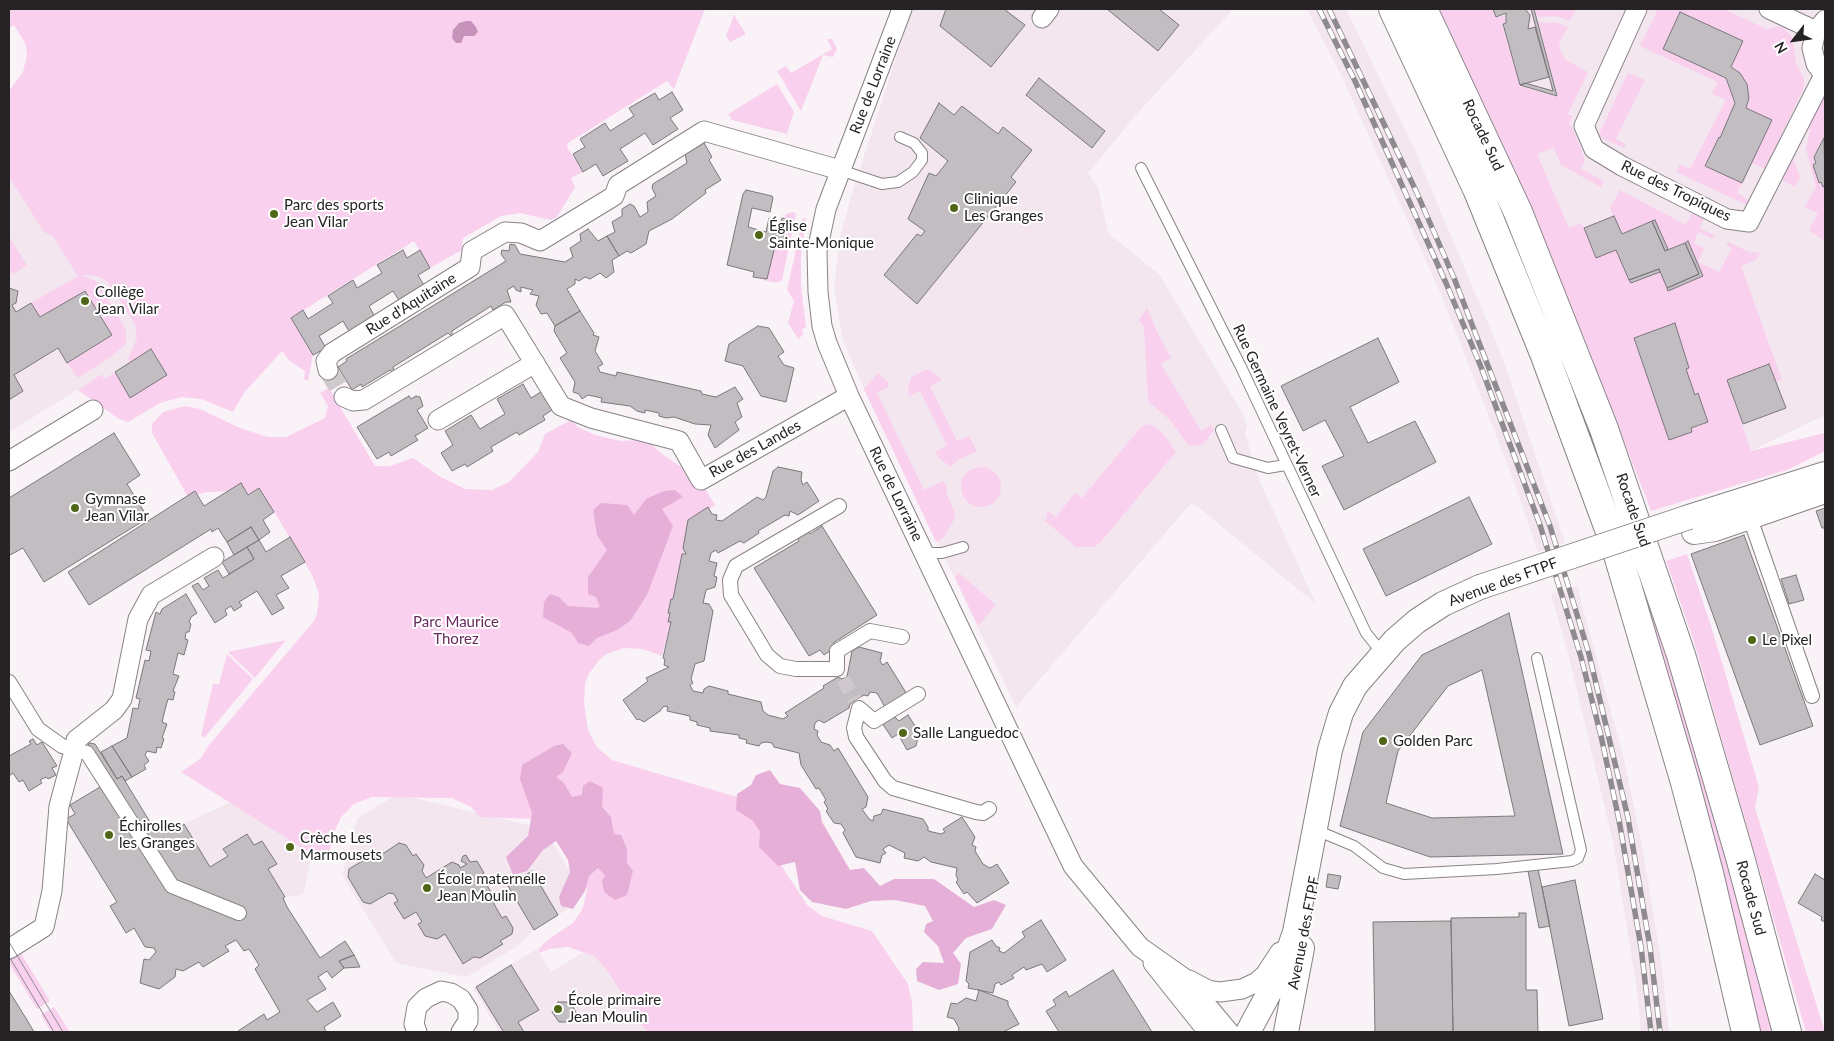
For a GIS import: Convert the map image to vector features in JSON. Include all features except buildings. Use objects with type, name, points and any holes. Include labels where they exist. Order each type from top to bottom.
[{"type":"highway","name":"Rocade Sud","points":[[1393,9],[1448,123],[1489,218],[1551,371],[1616,548],[1710,873],[1744,1027]]},
{"type":"highway","name":"Rocade Sud","points":[[1423,9],[1518,212],[1604,429],[1681,655],[1740,857],[1787,1030]]},
{"type":"street","name":"Rue de Lorraine","points":[[902,9],[826,209],[818,251],[818,292],[822,326],[849,396],[1073,866],[1140,947],[1166,1000],[1192,1032]]},
{"type":"street","name":"Rue des Tropiques","points":[[1637,9],[1584,126],[1594,149],[1622,166],[1727,219],[1749,222],[1825,75]]},
{"type":"street","points":[[1769,9],[1820,26],[1812,40],[1813,57],[1825,75]]},
{"type":"street","name":"Rue d'Aquitaine","points":[[328,370],[326,361],[332,353],[470,267],[472,251],[505,232],[521,233],[540,241],[614,196],[618,184],[704,131],[840,170]]},
{"type":"street","points":[[344,397],[353,401],[364,400],[504,315],[535,363],[438,420]]},
{"type":"street","name":"Rue des Landes","points":[[535,363],[561,406],[591,418],[678,441],[701,480],[849,396]]},
{"type":"street","points":[[9,461],[93,410]]},
{"type":"street","name":"Avenue des FTPF","points":[[1248,1032],[1283,967],[1295,932],[1330,750],[1341,713],[1355,686],[1387,658],[1424,630],[1449,617],[1483,595],[1692,525],[1825,474]]},
{"type":"street","name":"Avenue des FTPF","points":[[1692,525],[1715,530],[1825,491]]},
{"type":"street","points":[[839,506],[736,566],[730,580],[731,595],[767,655],[780,666],[840,674],[837,651],[870,631],[902,637]]},
{"type":"street","points":[[1750,518],[1812,696]]},
{"type":"street","points":[[76,740],[114,710],[122,699],[138,619],[151,594],[214,557]]},
{"type":"street","name":"Avenue des FTPF","points":[[1288,1028],[1338,750],[1351,715],[1387,658]]},
{"type":"street","points":[[9,682],[38,730],[62,746],[87,753],[172,886],[239,913]]},
{"type":"street","points":[[1184,978],[1208,990],[1229,992],[1258,982],[1276,959],[1288,931],[1322,750],[1337,713],[1355,686]]},
{"type":"street","points":[[918,694],[874,721],[857,704],[854,728],[856,737],[885,781],[894,788],[976,812],[982,813],[989,809]]},
{"type":"street","points":[[9,950],[44,928],[52,891],[59,806],[72,758]]},
{"type":"street","name":"Rue de Lorraine","points":[[1140,947],[1184,978],[1229,1032]]},
{"type":"street","points":[[1140,947],[1208,1032]]},
{"type":"street","points":[[1261,1032],[1283,967]]},
{"type":"street","points":[[417,1032],[414,1024],[417,1007],[426,998],[441,991],[451,993],[461,999],[468,1010],[468,1021],[461,1032]]},
{"type":"lane","points":[[840,170],[882,184],[898,182],[914,172],[922,160],[922,153],[914,143],[900,137]]},
{"type":"lane","name":"Rue Germaine Veyret-Verner","points":[[1142,168],[1240,367],[1366,633],[1387,658]]},
{"type":"lane","points":[[1220,430],[1232,458],[1268,468],[1285,465]]},
{"type":"lane","points":[[924,553],[942,553],[963,547]]},
{"type":"lane","points":[[1323,833],[1354,846],[1383,868],[1404,874],[1497,869],[1572,861],[1578,858],[1581,850],[1537,658]]},
{"type":"shaded area","points":[[912,9],[1233,9],[1135,116],[1088,173],[1098,187],[1108,233],[1160,275],[1244,416],[1247,425],[1245,433],[1257,475],[1316,604],[1192,502],[1016,707],[864,389],[843,341],[834,288],[840,237],[853,190]]},
{"type":"shaded area","points":[[1307,9],[1346,9],[1414,148],[1503,359],[1565,543],[1538,552],[1510,471],[1441,294],[1343,79]]},
{"type":"shaded area","points":[[1458,9],[1825,9],[1825,415],[1751,451],[1655,477]]},
{"type":"shaded area","points":[[471,21],[478,32],[474,36],[464,36],[461,43],[456,43],[452,38],[453,30],[459,23]]},
{"type":"shaded area","name":"Collège Jean Vilar","points":[[9,100],[203,368],[127,416],[102,375],[9,432]]},
{"type":"shaded area","points":[[675,490],[683,497],[662,509],[673,526],[647,595],[630,621],[617,630],[597,638],[589,646],[578,643],[572,633],[543,617],[544,602],[550,594],[559,597],[568,606],[597,608],[600,606],[596,597],[588,594],[588,577],[607,550],[597,535],[593,510],[601,503],[627,505],[634,515],[646,499],[664,491]]},
{"type":"shaded area","points":[[1577,586],[1624,759],[1643,851],[1661,959],[1669,1032],[1641,1032],[1636,984],[1613,842],[1569,657],[1551,594]]},
{"type":"shaded area","points":[[563,744],[572,753],[563,772],[556,777],[564,783],[572,797],[582,795],[583,786],[590,781],[603,788],[602,807],[611,817],[614,834],[621,835],[627,849],[627,863],[633,871],[627,895],[615,900],[604,892],[602,881],[605,875],[598,868],[589,876],[585,891],[573,909],[561,906],[559,897],[570,872],[568,860],[556,841],[543,850],[527,871],[513,875],[506,857],[528,836],[532,813],[520,779],[522,765],[554,746]]},
{"type":"shaded area","points":[[770,770],[780,784],[800,788],[820,811],[822,822],[850,870],[864,868],[880,886],[894,879],[934,879],[974,907],[994,900],[1006,905],[992,929],[966,938],[953,953],[961,964],[958,984],[939,990],[917,981],[916,969],[923,962],[944,963],[938,946],[924,932],[926,924],[933,921],[925,906],[895,900],[871,901],[846,909],[812,902],[800,890],[795,862],[778,866],[759,847],[760,832],[752,820],[736,810],[737,794],[751,785],[756,775]]},
{"type":"shaded area","name":"École maternelle Jean Moulin","points":[[397,794],[545,829],[573,877],[566,910],[530,933],[519,945],[467,977],[396,963],[342,875],[357,819]]},
{"type":"shaded area","name":"Crèche Les Marmousets","points":[[244,796],[317,834],[303,895],[285,897],[268,869],[276,864],[262,841],[254,845],[223,849],[228,856],[210,867],[184,824]]},
{"type":"shaded area","name":"École primaire Jean Moulin","points":[[592,947],[645,1032],[493,1032],[498,1029],[473,988],[537,949],[551,972]]},
{"type":"green space","name":"Parc des sports Jean Vilar","points":[[9,9],[705,9],[674,89],[667,81],[568,143],[567,147],[583,172],[571,178],[575,187],[557,217],[551,220],[520,213],[501,216],[463,238],[462,250],[430,268],[414,241],[291,318],[313,355],[308,381],[304,379],[305,371],[290,361],[282,351],[244,393],[233,412],[201,399],[182,397],[160,403],[128,422],[119,419],[78,390],[102,374],[105,379],[115,372],[118,376],[133,361],[130,362],[128,359],[137,338],[135,324],[107,281],[97,276],[77,275],[53,236],[44,232],[9,177],[9,91],[23,72],[27,54],[25,43],[14,25],[9,28]]},
{"type":"green space","points":[[1439,9],[1493,9],[1496,18],[1505,15],[1505,22],[1502,25],[1520,86],[1558,97],[1538,22],[1558,23],[1568,27],[1559,43],[1561,53],[1566,60],[1588,72],[1568,114],[1572,116],[1569,124],[1574,131],[1585,160],[1581,169],[1604,181],[1601,187],[1561,165],[1554,148],[1537,154],[1569,228],[1581,223],[1584,228],[1613,216],[1610,208],[1620,190],[1686,225],[1693,211],[1705,216],[1700,228],[1714,235],[1713,239],[1698,232],[1694,243],[1704,248],[1698,262],[1719,272],[1732,248],[1726,245],[1728,242],[1749,252],[1760,253],[1756,260],[1741,266],[1782,380],[1776,382],[1769,364],[1727,380],[1751,451],[1825,433],[1825,451],[1787,470],[1651,511],[1579,325],[1518,178]]},
{"type":"green space","points":[[1535,9],[1576,9],[1570,21],[1556,16],[1538,17]]},
{"type":"green space","points":[[1658,9],[1723,9],[1767,29],[1781,26],[1792,37],[1796,63],[1804,79],[1804,88],[1765,169],[1752,163],[1737,193],[1749,200],[1747,205],[1676,172],[1680,164],[1690,169],[1726,100],[1712,94],[1718,82],[1640,46]]},
{"type":"green space","points":[[734,15],[746,34],[730,42],[726,36]]},
{"type":"green space","points":[[827,39],[832,39],[837,49],[833,57],[823,55],[801,111],[777,71],[786,66],[791,73],[832,49]]},
{"type":"green space","points":[[1628,73],[1645,80],[1616,139],[1626,144],[1624,148],[1598,136]]},
{"type":"green space","points":[[777,84],[794,112],[787,134],[732,120],[728,114]]},
{"type":"green space","points":[[1825,98],[1825,241],[1809,230],[1818,213],[1805,207],[1816,187],[1806,149],[1814,107]]},
{"type":"green space","points":[[1792,155],[1800,177],[1795,187],[1780,179]]},
{"type":"green space","points":[[793,212],[796,214],[782,280],[777,283],[763,280],[768,277],[777,238],[784,239],[788,219],[785,218],[786,214]]},
{"type":"green space","points":[[803,218],[806,219],[801,256],[801,286],[806,328],[802,329],[803,335],[798,339],[788,323],[794,301],[787,290]]},
{"type":"green space","points":[[9,237],[27,265],[13,274],[9,268]]},
{"type":"green space","points":[[80,275],[96,281],[112,306],[99,314],[85,291],[40,317],[31,303]]},
{"type":"green space","points":[[1147,308],[1171,358],[1161,364],[1201,431],[1211,425],[1214,430],[1203,444],[1189,446],[1170,420],[1148,401],[1144,327],[1139,320]]},
{"type":"green space","points":[[115,311],[126,330],[126,344],[112,356],[78,378],[67,363],[112,335],[102,319]]},
{"type":"green space","points":[[924,370],[930,370],[942,380],[930,386],[957,441],[969,436],[977,451],[958,460],[951,467],[940,459],[935,452],[947,446],[920,391],[909,396],[908,390],[911,378]]},
{"type":"green space","points":[[878,373],[889,383],[888,387],[877,393],[924,490],[943,481],[946,485],[947,494],[955,513],[953,522],[944,537],[936,542],[864,389]]},
{"type":"green space","name":"Parc Maurice Thorez","points":[[329,388],[375,466],[390,466],[413,458],[439,476],[465,489],[492,490],[509,482],[538,452],[545,434],[571,420],[578,427],[595,435],[621,441],[637,440],[652,444],[658,451],[678,465],[695,472],[715,505],[703,513],[688,538],[673,598],[672,617],[662,656],[643,649],[624,648],[607,654],[599,660],[588,675],[585,684],[584,702],[588,730],[597,747],[612,760],[737,797],[807,905],[822,916],[872,931],[908,984],[912,1002],[913,1032],[646,1032],[606,969],[594,956],[568,947],[549,949],[540,953],[538,950],[546,941],[573,923],[583,908],[587,890],[580,864],[536,819],[480,817],[471,807],[452,798],[372,797],[354,804],[341,817],[333,835],[328,860],[315,856],[181,772],[201,758],[209,745],[313,622],[317,614],[319,594],[312,575],[272,508],[258,496],[240,491],[207,492],[188,497],[152,433],[152,424],[163,412],[185,406],[200,409],[240,428],[268,437],[286,437],[325,418],[328,406],[320,393]]},
{"type":"green space","points":[[1149,424],[1155,426],[1166,437],[1176,453],[1100,543],[1094,547],[1076,547],[1043,519],[1047,519],[1047,510],[1056,517],[1075,493],[1082,498],[1141,427]]},
{"type":"green space","points":[[1603,457],[1673,670],[1776,1032],[1756,1032],[1618,521],[1599,458]]},
{"type":"green space","points":[[977,467],[985,467],[992,470],[998,476],[1001,487],[998,498],[992,504],[985,507],[977,507],[970,504],[964,498],[961,491],[961,483],[964,476],[970,470]]},
{"type":"green space","points":[[1687,554],[1712,629],[1759,787],[1755,808],[1825,1032],[1806,1032],[1694,642],[1666,561]]},
{"type":"green space","points":[[959,573],[996,605],[978,626],[955,577]]},
{"type":"green space","points":[[286,640],[255,678],[228,652]]},
{"type":"green space","points":[[227,654],[253,679],[204,738],[201,735],[213,684],[219,684]]},
{"type":"green space","points":[[19,950],[50,1001],[37,1009],[9,963],[9,957]]},
{"type":"green space","points":[[54,1007],[70,1032],[51,1032],[41,1015]]},
{"type":"tunnel","points":[[328,370],[344,397]]},
{"type":"tunnel","points":[[843,679],[855,700]]},
{"type":"tram line","points":[[9,942],[63,1032]]},
{"type":"tram line","points":[[10,958],[54,1032]]},
{"type":"railway","points":[[1319,9],[1355,81],[1446,283],[1481,367],[1540,525],[1581,657],[1601,736],[1619,820],[1641,947],[1651,1032]]},
{"type":"railway","points":[[1329,9],[1416,191],[1454,278],[1550,526],[1589,654],[1628,818],[1650,947],[1660,1032]]},
{"type":"place","name":"Clinique Les Granges","points":[[954,208]]},
{"type":"place","name":"Parc des sports Jean Vilar","points":[[274,214]]},
{"type":"place","name":"Église Sainte-Monique","points":[[759,235]]},
{"type":"place","name":"Collège Jean Vilar","points":[[85,301]]},
{"type":"place","name":"Gymnase Jean Vilar","points":[[75,508]]},
{"type":"place","name":"Le Pixel","points":[[1752,640]]},
{"type":"place","name":"Salle Languedoc","points":[[903,733]]},
{"type":"place","name":"Golden Parc","points":[[1383,741]]},
{"type":"place","name":"Échirolles les Granges","points":[[109,835]]},
{"type":"place","name":"Crèche Les Marmousets","points":[[290,847]]},
{"type":"place","name":"École maternelle Jean Moulin","points":[[427,888]]},
{"type":"place","name":"École primaire Jean Moulin","points":[[558,1009]]}]
